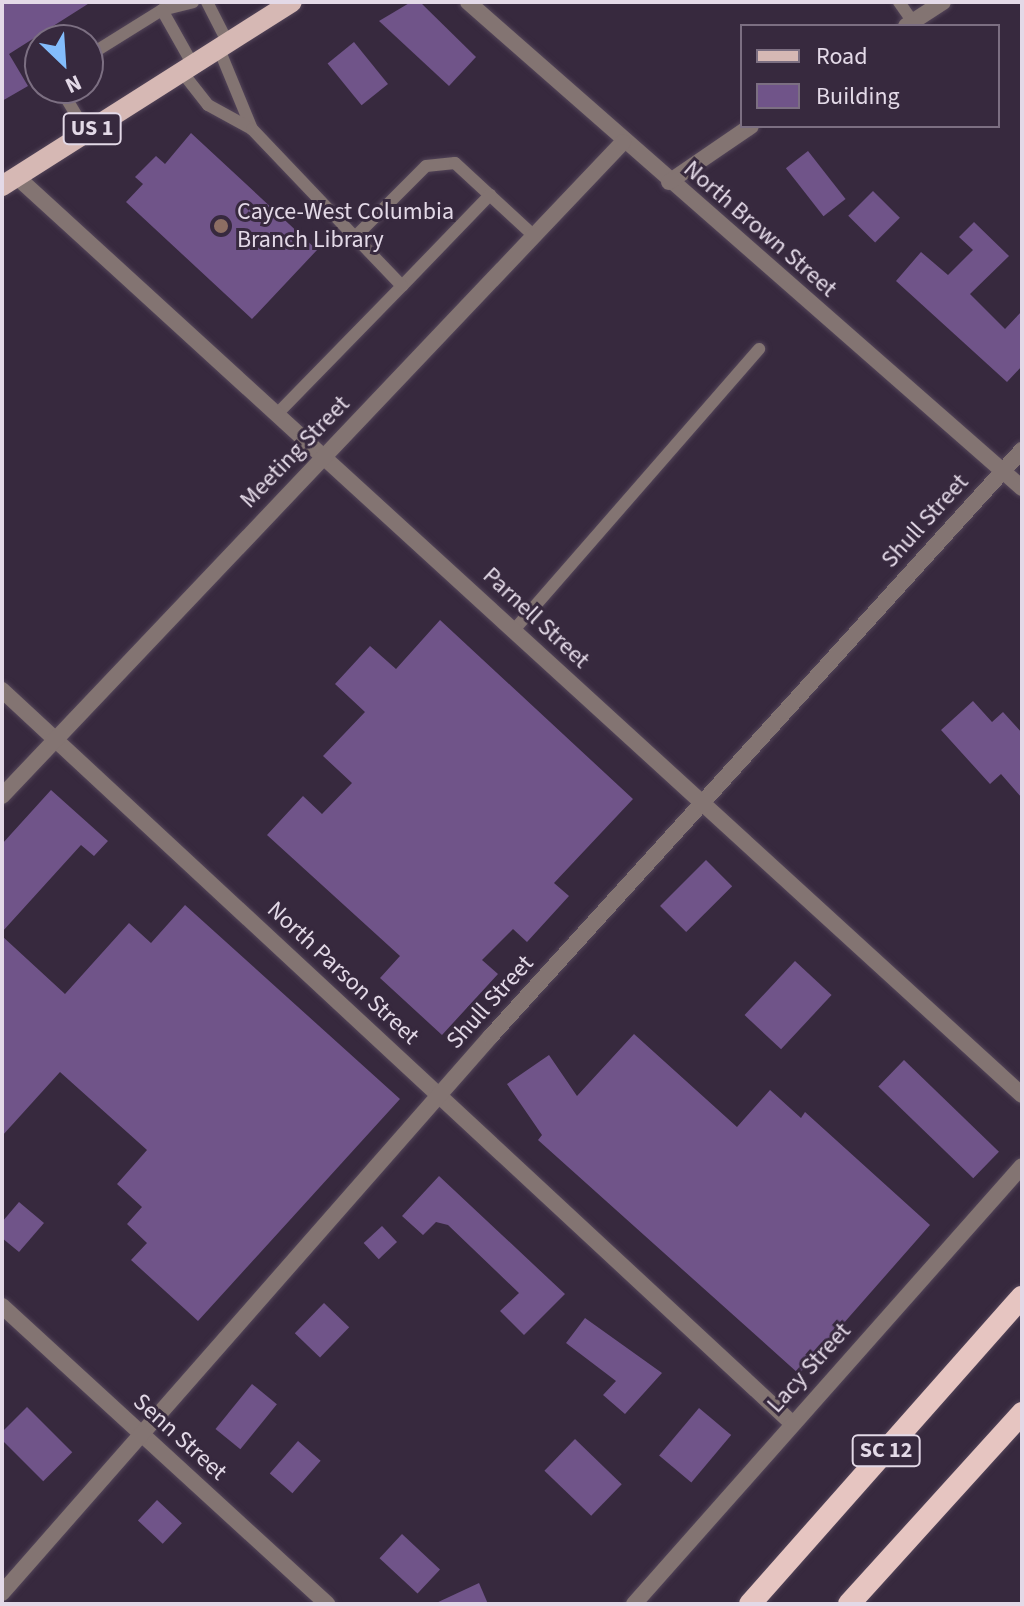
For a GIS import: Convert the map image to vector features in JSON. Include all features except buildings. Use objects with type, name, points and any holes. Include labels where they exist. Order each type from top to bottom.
[{"type":"highway","name":"SC 12","points":[[750,1604],[1022,1297]]},
{"type":"highway","points":[[849,1604],[1022,1413]]},
{"type":"main road","name":"US 1","points":[[6,183],[292,2]]},
{"type":"street","name":"North Brown Street","points":[[468,2],[623,142],[1022,488]]},
{"type":"street","points":[[909,24],[943,2]]},
{"type":"street","points":[[669,182],[748,128]]},
{"type":"street","name":"Meeting Street","points":[[2,796],[623,142]]},
{"type":"street","name":"Parnell Street","points":[[6,183],[278,413],[1022,1095]]},
{"type":"street","name":"Shull Street","points":[[2,1593],[438,1096],[1022,450]]},
{"type":"street","name":"North Parson Street","points":[[2,690],[792,1423]]},
{"type":"street","name":"Lacy Street","points":[[634,1604],[1022,1166]]},
{"type":"street","name":"Senn Street","points":[[2,1306],[327,1604]]},
{"type":"lane","points":[[104,46],[162,10],[193,2]]},
{"type":"lane","points":[[207,2],[252,129]]},
{"type":"lane","points":[[899,2],[909,24]]},
{"type":"lane","points":[[162,10],[208,105],[252,129],[402,286]]},
{"type":"lane","points":[[70,104],[87,133]]},
{"type":"lane","points":[[355,237],[426,166],[455,163],[534,236]]},
{"type":"lane","points":[[278,413],[490,195]]},
{"type":"lane","points":[[514,630],[759,349]]},
{"type":"place","name":"Cayce-West Columbia Branch Library","points":[[221,226]]}]
